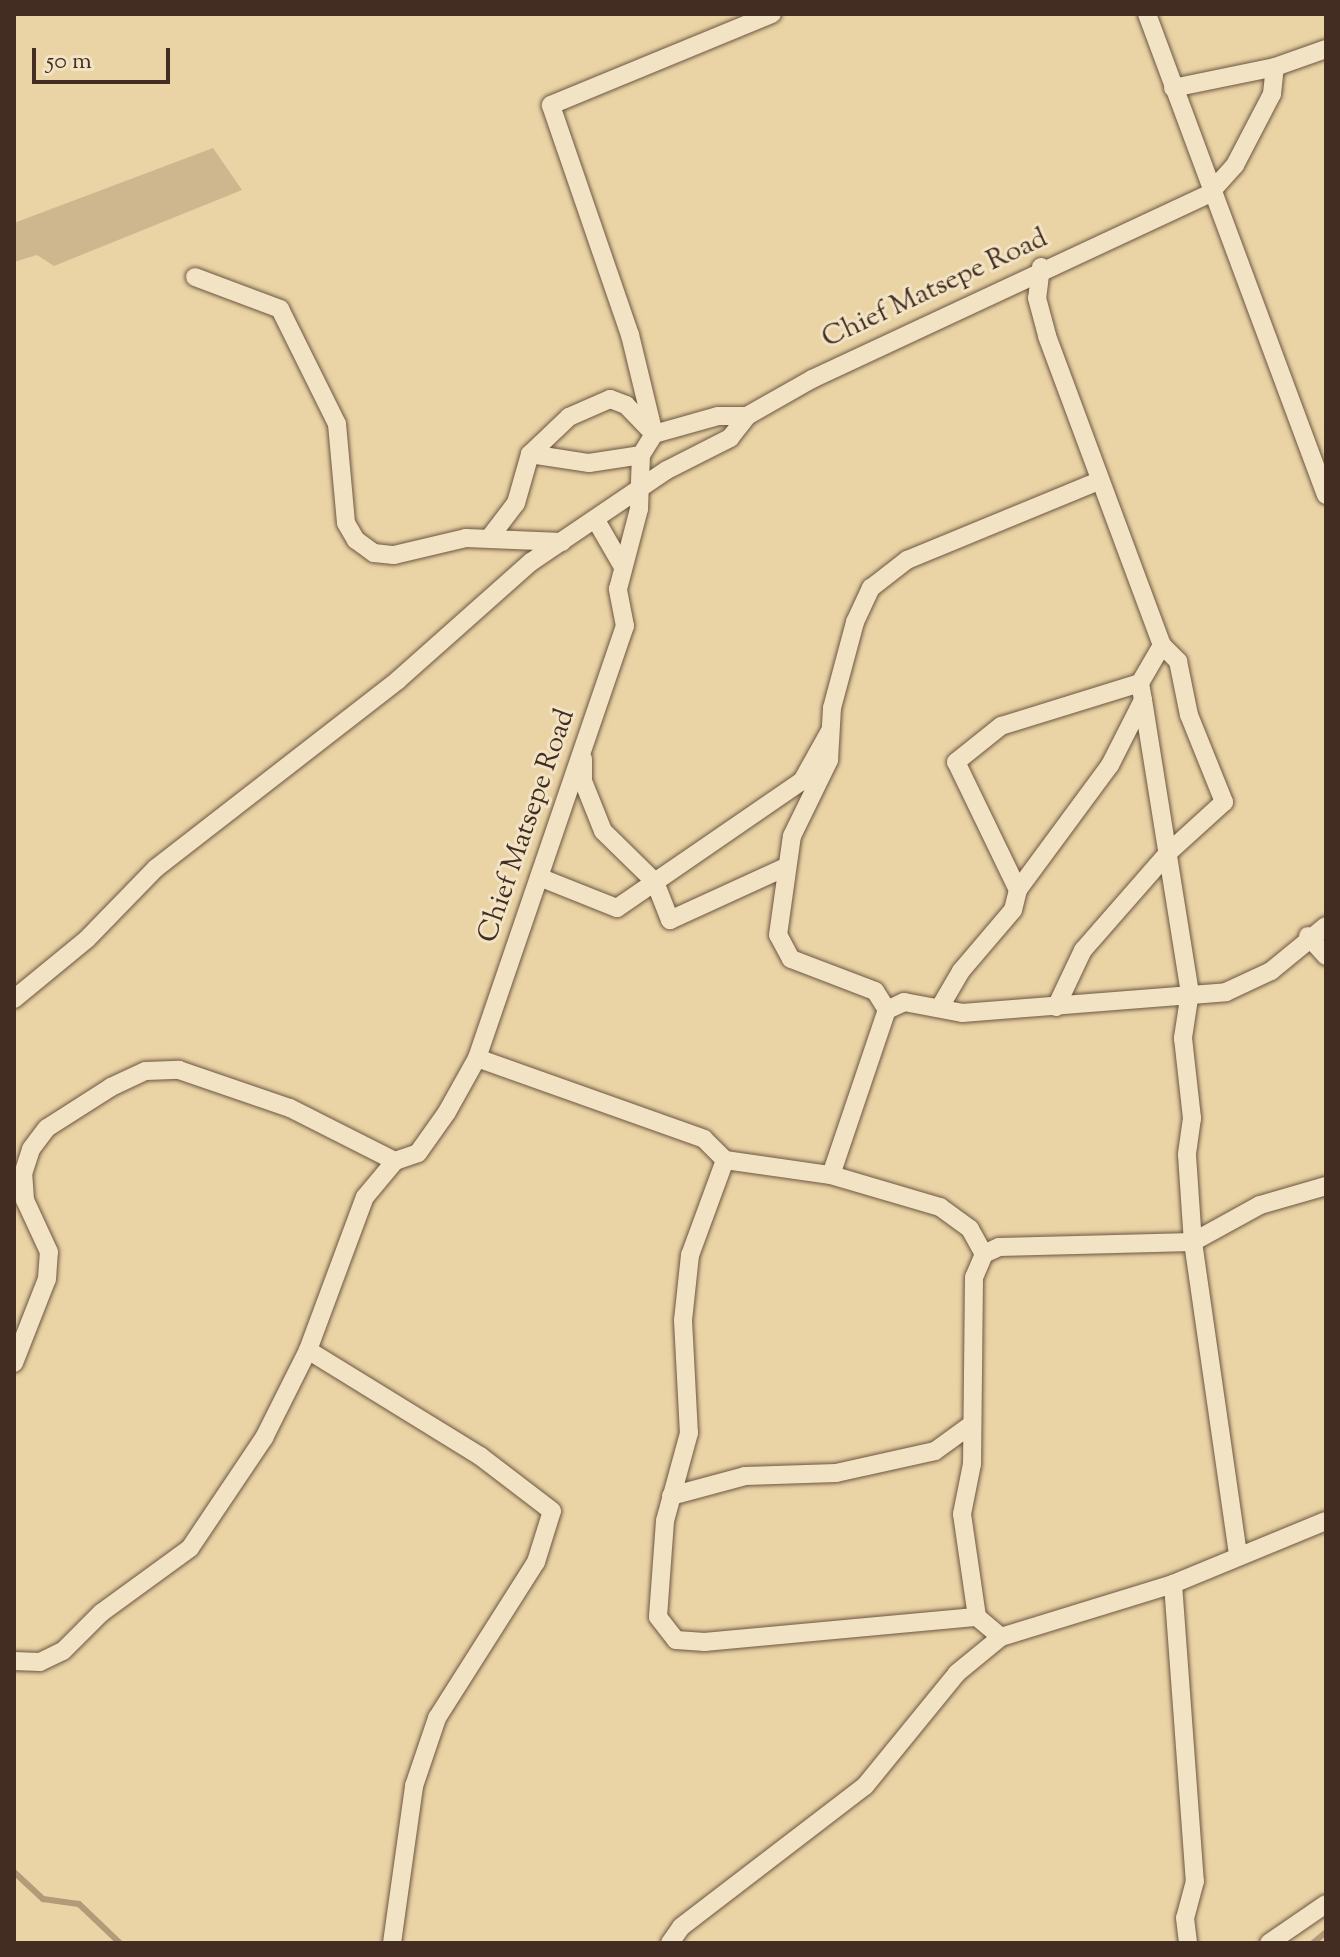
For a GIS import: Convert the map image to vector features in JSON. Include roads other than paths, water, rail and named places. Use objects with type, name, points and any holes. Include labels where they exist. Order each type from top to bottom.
[{"type":"street","points":[[654,434],[630,335],[551,105],[772,14]]},
{"type":"street","points":[[1147,14],[1209,194],[1326,495]]},
{"type":"street","points":[[1173,88],[1275,67],[1326,49]]},
{"type":"street","points":[[1209,194],[1235,165],[1272,94],[1275,67]]},
{"type":"street","name":"Chief Matsepe Road","points":[[14,1661],[40,1662],[63,1651],[101,1613],[190,1548],[264,1438],[308,1350],[365,1197],[395,1161],[429,1140],[477,1058],[625,626],[618,589],[639,509],[636,492],[730,438],[747,416],[1041,267],[1209,194]]},
{"type":"street","points":[[1041,267],[1037,298],[1042,320],[1162,645],[1178,661],[1189,715],[1224,802],[1168,853],[1083,950],[1056,1007]]},
{"type":"street","points":[[195,277],[280,309],[337,424],[346,523],[356,540],[374,553],[394,555],[427,544],[490,537],[565,542]]},
{"type":"street","points":[[490,537],[516,503],[530,454],[569,417],[610,399],[626,405],[654,434]]},
{"type":"street","points":[[14,999],[87,939],[156,868],[398,680],[531,562],[597,522],[636,492],[641,455],[654,434],[718,416],[747,416]]},
{"type":"street","points":[[530,454],[589,463],[641,455]]},
{"type":"street","points":[[887,1010],[875,991],[791,959],[778,935],[792,836],[829,760],[832,728],[855,622],[885,574],[1099,481]]},
{"type":"street","points":[[597,522],[623,567]]},
{"type":"street","points":[[940,1007],[961,971],[1013,910],[1018,890],[1110,765],[1162,645]]},
{"type":"street","points":[[1142,692],[1190,992],[1183,1038],[1192,1118],[1187,1155],[1193,1242],[1238,1554]]},
{"type":"street","points":[[1018,890],[956,762],[1001,726],[1142,692]]},
{"type":"street","points":[[539,877],[617,908],[802,781],[832,728]]},
{"type":"street","points":[[582,747],[583,781],[603,831],[655,882],[670,920],[786,867]]},
{"type":"street","points":[[831,1175],[887,1010],[904,1002],[962,1013],[1056,1007],[1237,987],[1271,971],[1308,936],[1326,926]]},
{"type":"street","points":[[1308,936],[1326,956]]},
{"type":"street","points":[[477,1058],[704,1139],[725,1160],[831,1175],[940,1207],[970,1229],[984,1254]]},
{"type":"street","points":[[14,1363],[47,1279],[49,1252],[19,1202],[23,1174],[47,1128],[146,1071],[179,1070],[290,1108],[395,1161]]},
{"type":"street","points":[[725,1160],[709,1190],[690,1255],[683,1320],[689,1433],[671,1496],[656,1575],[658,1617],[676,1640],[716,1642],[977,1617]]},
{"type":"street","points":[[1001,1637],[977,1617],[962,1514],[972,1424],[974,1277],[984,1254],[999,1247],[1193,1242],[1260,1205],[1326,1186]]},
{"type":"street","points":[[308,1350],[480,1456],[552,1511],[536,1562],[437,1718],[414,1786],[392,1943]]},
{"type":"street","points":[[671,1496],[745,1476],[836,1473],[935,1451],[972,1424]]},
{"type":"street","points":[[670,1943],[681,1927],[865,1786],[957,1673],[1001,1637],[1173,1584],[1238,1554],[1326,1521]]},
{"type":"street","points":[[1173,1584],[1195,1881],[1185,1918],[1188,1943]]},
{"type":"street","points":[[1269,1943],[1326,1904]]},
{"type":"waterway","points":[[14,1872],[43,1899],[79,1904],[120,1943]]},
{"type":"waterway","points":[[1313,1943],[1326,1932]]}]
